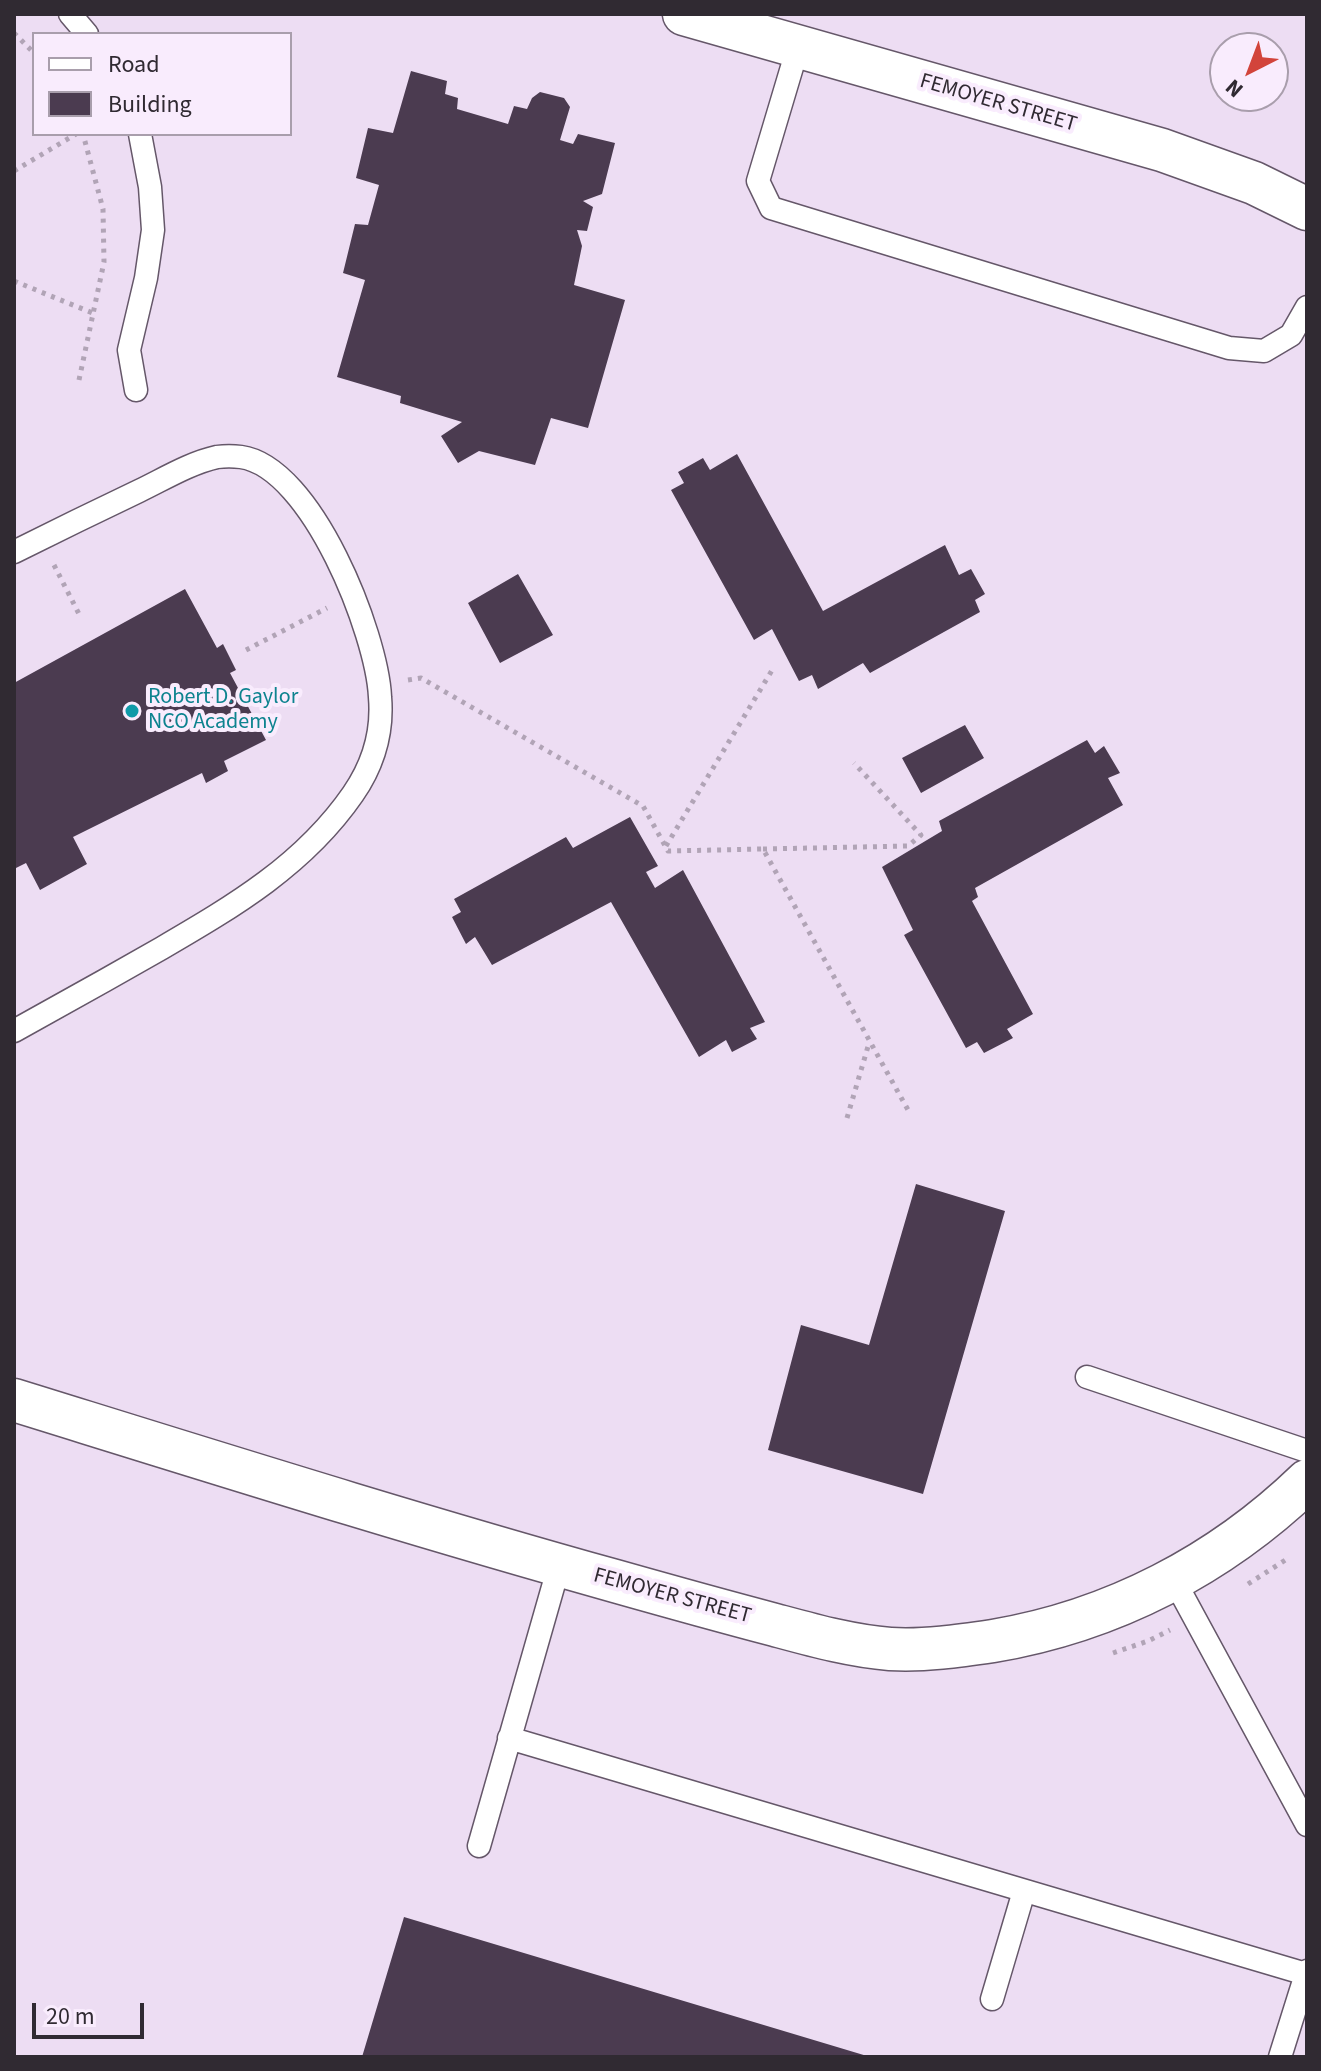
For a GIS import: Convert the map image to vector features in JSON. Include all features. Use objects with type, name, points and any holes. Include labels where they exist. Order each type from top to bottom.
[{"type":"street","name":"FEMOYER STREET","points":[[684,14],[1162,150],[1254,183],[1307,209]]},
{"type":"street","name":"FEMOYER STREET","points":[[14,1400],[559,1566],[820,1637],[891,1649],[966,1645],[1057,1628],[1137,1598],[1174,1580],[1245,1535],[1307,1481]]},
{"type":"lane","points":[[70,14],[85,32]]},
{"type":"lane","points":[[798,47],[758,181],[771,208],[1229,348],[1264,351],[1291,335],[1307,307]]},
{"type":"lane","points":[[136,390],[129,350],[146,278],[153,230],[150,187],[140,136]]},
{"type":"lane","points":[[14,552],[181,470],[218,457],[244,457],[277,473],[306,504],[330,546],[351,595],[375,656],[379,684],[379,736],[370,764],[336,817],[290,864],[212,919],[14,1031]]},
{"type":"lane","points":[[1087,1377],[1307,1451]]},
{"type":"lane","points":[[479,1846],[559,1566]]},
{"type":"lane","points":[[1174,1580],[1307,1825]]},
{"type":"lane","points":[[509,1738],[1307,1973],[1280,2057]]},
{"type":"lane","points":[[992,1999],[1024,1891]]},
{"type":"path","points":[[14,33],[32,51]]},
{"type":"path","points":[[14,171],[73,136]]},
{"type":"path","points":[[79,380],[104,262],[103,209],[84,136]]},
{"type":"path","points":[[14,281],[95,314]]},
{"type":"path","points":[[40,539],[79,614]]},
{"type":"path","points":[[246,650],[351,595]]},
{"type":"path","points":[[666,847],[774,667]]},
{"type":"path","points":[[379,684],[421,678],[643,806],[668,851],[908,846],[921,835],[854,763]]},
{"type":"path","points":[[763,849],[908,1110]]},
{"type":"path","points":[[847,1118],[870,1041]]},
{"type":"building","points":[[411,71],[447,81],[445,94],[458,98],[457,109],[508,124],[514,106],[527,109],[532,98],[540,92],[564,98],[570,107],[560,140],[573,144],[578,134],[615,143],[602,194],[583,201],[593,207],[587,231],[577,230],[582,246],[574,285],[625,300],[588,428],[551,418],[535,465],[479,451],[458,463],[441,436],[462,422],[400,403],[401,396],[337,377],[365,280],[343,273],[355,224],[368,225],[379,185],[356,178],[368,128],[393,133]]},
{"type":"building","points":[[737,454],[823,611],[945,545],[959,575],[971,569],[985,594],[975,600],[980,612],[870,673],[863,663],[818,689],[812,675],[799,681],[772,629],[754,640],[671,490],[684,483],[678,472],[703,458],[710,470]]},
{"type":"building","points":[[518,574],[553,635],[500,663],[468,603]]},
{"type":"building","name":"Robert D. Gaylor NCO Academy","points":[[185,589],[217,648],[223,644],[236,670],[230,673],[266,740],[224,761],[228,771],[206,783],[202,773],[73,837],[87,864],[40,890],[26,863],[14,869],[14,683]]},
{"type":"building","points":[[965,725],[984,758],[921,793],[902,758]]},
{"type":"building","points":[[1087,740],[1095,753],[1104,746],[1120,773],[1108,778],[1123,805],[975,888],[978,897],[972,901],[1033,1014],[1007,1029],[1013,1038],[984,1053],[977,1042],[966,1048],[904,935],[913,930],[882,867],[942,831],[939,821]]},
{"type":"building","points":[[630,817],[658,866],[646,872],[655,888],[683,870],[765,1022],[750,1028],[757,1039],[732,1052],[726,1040],[699,1057],[611,902],[492,965],[475,937],[466,944],[452,917],[461,912],[454,899],[566,837],[573,848]]},
{"type":"building","points":[[916,1184],[1005,1211],[923,1494],[768,1450],[801,1325],[869,1345]]},
{"type":"building","points":[[404,1917],[867,2056],[867,2057],[362,2057]]},
{"type":"place","name":"Robert D. Gaylor NCO Academy","points":[[132,711]]}]
